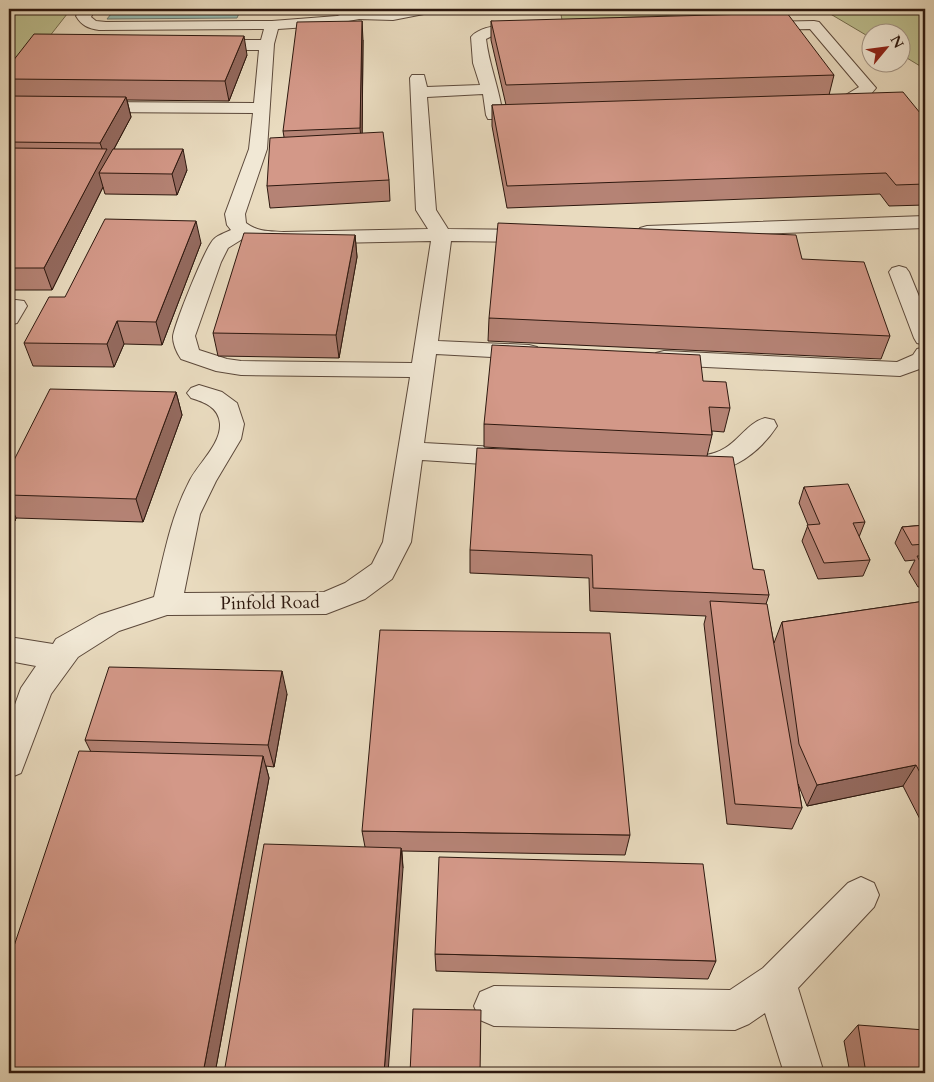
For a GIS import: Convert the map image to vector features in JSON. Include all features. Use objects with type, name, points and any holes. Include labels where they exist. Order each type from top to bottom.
[{"type":"street","points":[[88,9],[83,16],[86,21],[91,24],[106,26],[272,25],[346,18],[363,12],[393,16],[429,9]]},
{"type":"street","points":[[272,25],[267,45],[258,149],[235,214],[237,225],[259,237],[402,235],[549,236]]},
{"type":"street","points":[[746,26],[814,25],[868,88],[848,101],[808,103]]},
{"type":"street","points":[[542,115],[494,115],[490,89],[481,63],[478,36],[494,30],[546,28]]},
{"type":"street","points":[[190,45],[267,45]]},
{"type":"street","points":[[442,236],[426,210],[418,85],[490,89]]},
{"type":"street","points":[[77,107],[261,108]]},
{"type":"street","points":[[628,233],[925,222]]},
{"type":"street","points":[[244,230],[220,244],[211,262],[184,336],[189,354],[204,360],[241,368],[554,353]]},
{"type":"street","name":"Pinfold Road","points":[[9,763],[37,688],[67,648],[109,622],[167,604],[326,603],[355,592],[382,571],[396,542],[442,236]]},
{"type":"street","points":[[898,272],[925,338]]},
{"type":"street","points":[[643,357],[900,369],[922,360],[925,354]]},
{"type":"street","points":[[167,604],[187,514],[203,480],[229,439],[232,424],[228,409],[214,397],[199,393]]},
{"type":"street","points":[[670,465],[705,465],[729,459],[750,442],[765,426]]},
{"type":"street","points":[[410,451],[537,459]]},
{"type":"street","points":[[9,649],[60,658]]},
{"type":"street","points":[[494,1006],[735,1010],[777,982],[861,895]]},
{"type":"street","points":[[777,982],[786,1018],[804,1073]]},
{"type":"green space","points":[[9,9],[71,9],[9,88]]},
{"type":"green space","points":[[560,9],[818,9],[562,20]]},
{"type":"green space","points":[[822,9],[925,9],[925,69],[912,61],[912,22],[862,22],[862,33]]},
{"type":"water","points":[[115,9],[241,9],[237,18],[107,19]]},
{"type":"building","points":[[787,13],[834,75],[506,85],[491,21]]},
{"type":"building","points":[[362,21],[360,128],[283,131],[297,22]]},
{"type":"building","points":[[34,34],[244,36],[225,81],[9,79],[9,66]]},
{"type":"building","points":[[903,92],[925,119],[925,184],[896,185],[886,173],[507,186],[492,105]]},
{"type":"building","points":[[9,96],[126,97],[100,143],[9,142]]},
{"type":"building","points":[[383,132],[389,180],[267,186],[270,138]]},
{"type":"building","points":[[9,148],[107,149],[44,268],[9,268]]},
{"type":"building","points":[[113,149],[183,149],[172,174],[99,173]]},
{"type":"building","points":[[105,219],[196,221],[156,322],[117,321],[107,344],[24,343],[49,297],[65,297]]},
{"type":"building","points":[[498,223],[796,235],[802,259],[864,262],[890,336],[489,318]]},
{"type":"building","points":[[244,233],[355,235],[336,335],[213,333]]},
{"type":"building","points":[[492,345],[700,355],[703,381],[726,382],[730,408],[709,407],[712,435],[484,424]]},
{"type":"building","points":[[50,389],[176,392],[136,499],[9,495],[9,462],[13,462]]},
{"type":"building","points":[[477,448],[733,457],[753,569],[764,570],[769,595],[593,588],[592,555],[470,550]]},
{"type":"building","points":[[848,484],[865,522],[853,523],[870,560],[824,563],[807,525],[820,524],[804,487]]},
{"type":"building","points":[[925,525],[925,544],[912,545],[902,527]]},
{"type":"building","points":[[917,556],[925,556],[925,571]]},
{"type":"building","points":[[710,601],[767,604],[802,808],[735,804]]},
{"type":"building","points":[[925,601],[925,782],[916,765],[817,785],[799,744],[782,622]]},
{"type":"building","points":[[380,630],[610,633],[630,835],[362,831]]},
{"type":"building","points":[[109,667],[282,671],[268,745],[85,740]]},
{"type":"building","points":[[79,751],[263,756],[203,1073],[9,1073],[9,961]]},
{"type":"building","points":[[264,844],[401,848],[384,1073],[224,1073]]},
{"type":"building","points":[[439,857],[703,864],[716,961],[435,954]]},
{"type":"building","points":[[413,1009],[481,1010],[480,1073],[410,1073]]},
{"type":"building","points":[[858,1025],[925,1030],[925,1073],[866,1073]]}]
